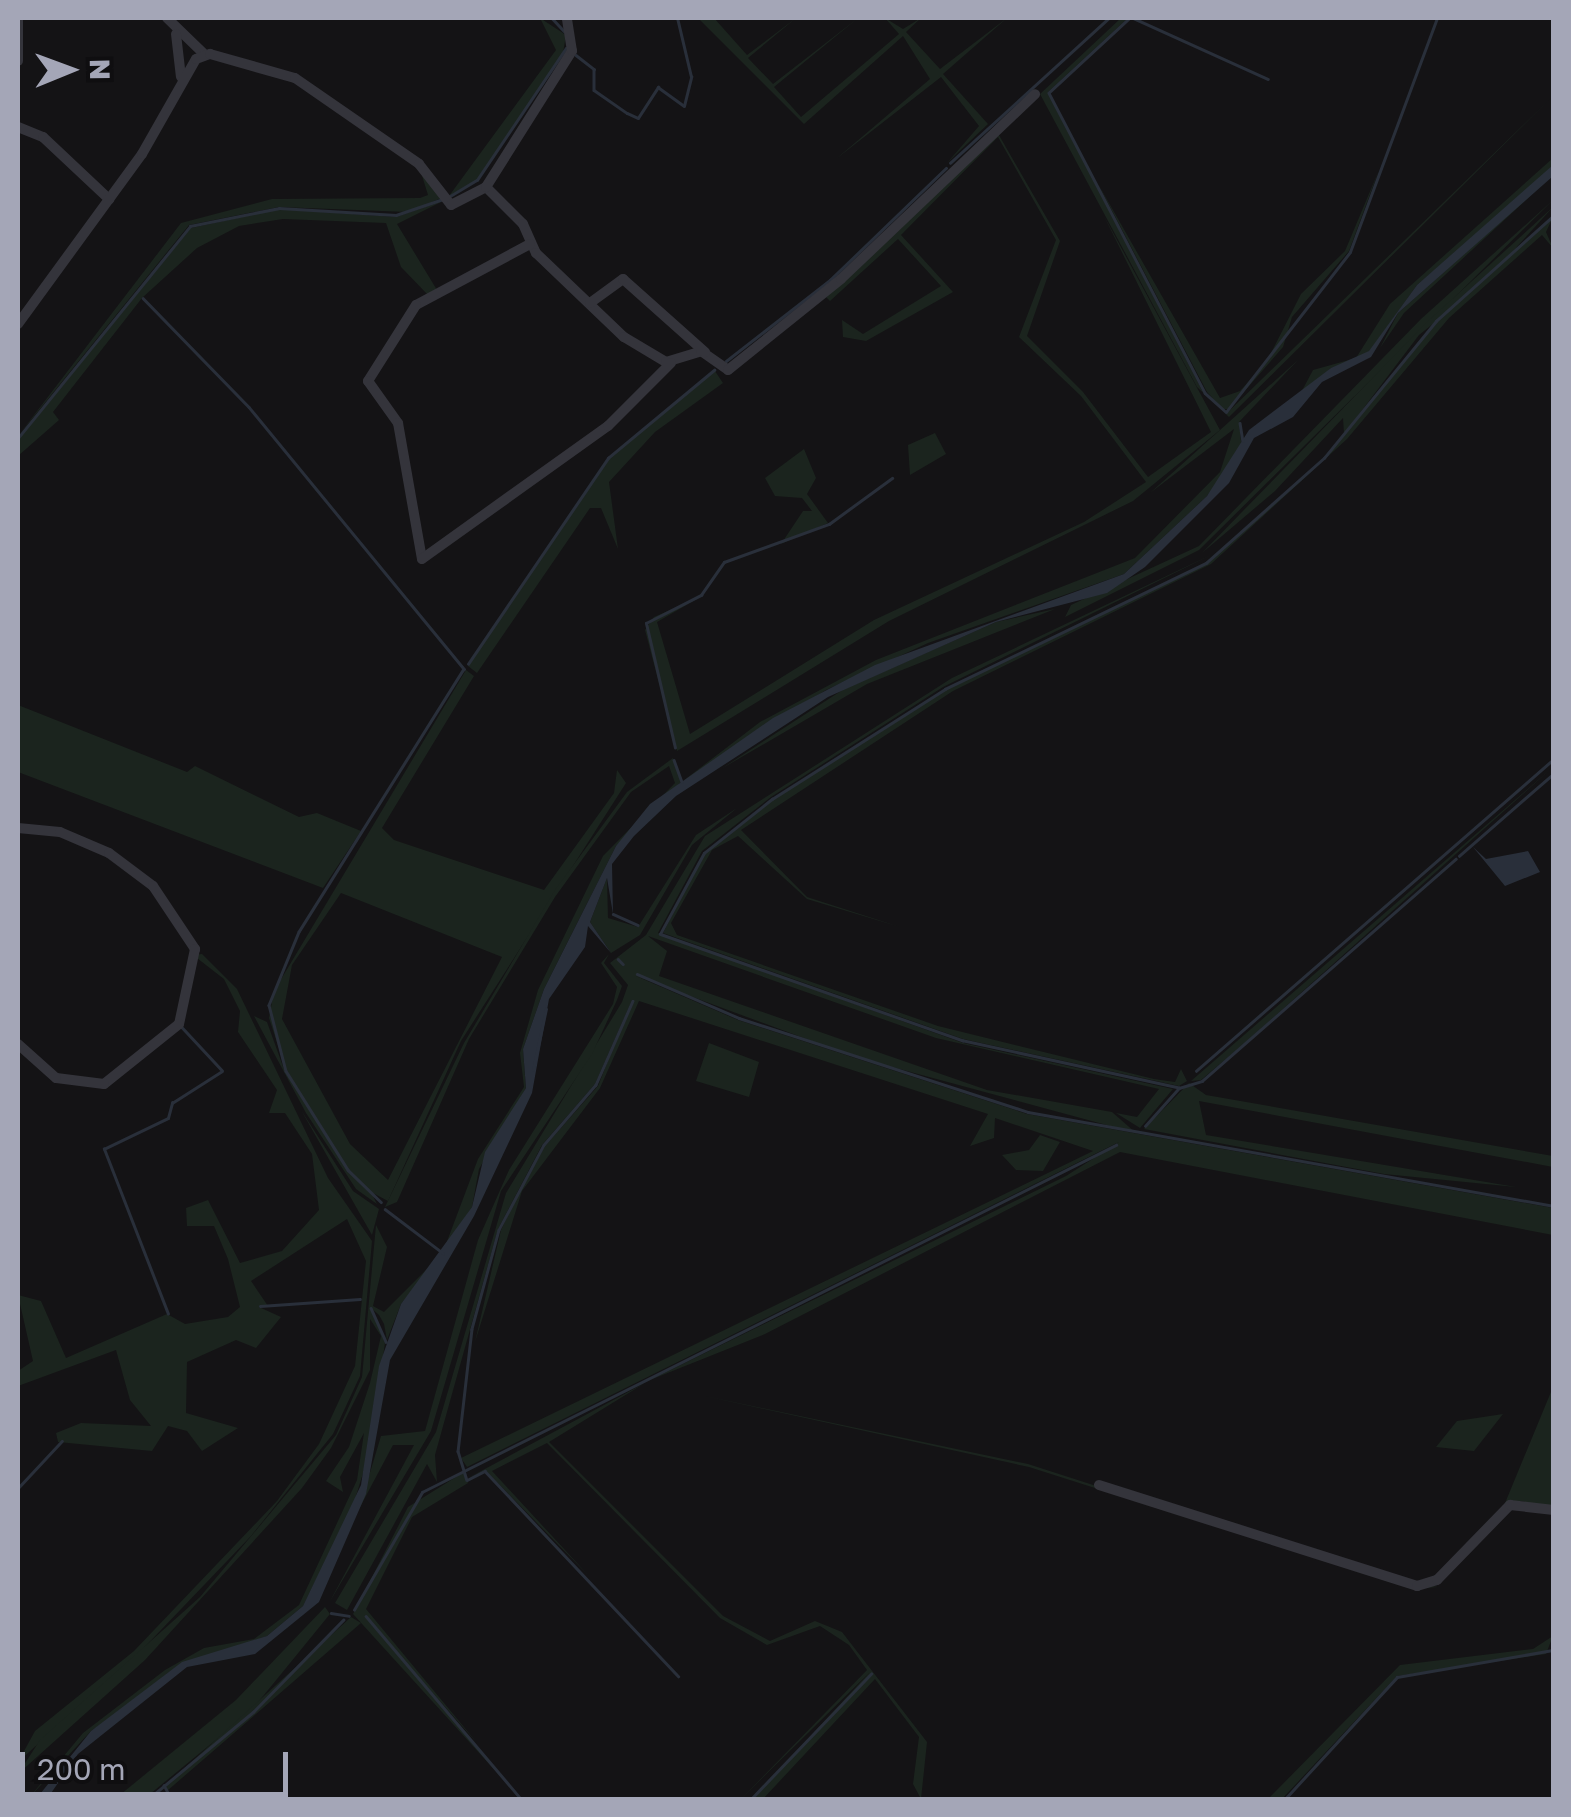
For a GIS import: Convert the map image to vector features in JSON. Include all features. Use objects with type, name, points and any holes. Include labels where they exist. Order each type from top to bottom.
[{"type":"street","points":[[18,18],[18,60]]},
{"type":"street","points":[[167,18],[205,55],[295,78],[408,156],[447,198],[486,187],[572,50],[566,18]]},
{"type":"street","points":[[174,28],[181,77]]},
{"type":"street","points":[[18,324],[109,199],[181,77],[205,55]]},
{"type":"street","points":[[590,303],[623,279],[728,370],[841,279],[1035,94]]},
{"type":"street","points":[[18,127],[44,137],[109,199]]},
{"type":"street","points":[[486,187],[523,224],[530,244],[590,303],[671,363]]},
{"type":"street","points":[[530,244],[416,305],[368,382],[398,423],[422,559],[608,426],[671,363],[705,352]]},
{"type":"street","points":[[18,828],[60,832],[109,853],[153,886],[195,949],[176,1028],[104,1084],[56,1078],[18,1044]]},
{"type":"street","points":[[1100,1485],[1416,1586],[1437,1580],[1510,1505],[1554,1510]]},
{"type":"shaded area","points":[[540,18],[566,35],[563,53],[477,180],[449,196],[556,50]]},
{"type":"shaded area","points":[[698,18],[714,18],[747,55],[796,18],[748,58],[773,84],[858,18],[774,87],[801,117],[899,34],[885,18],[903,29],[921,18],[906,32],[940,69],[1007,18],[943,74],[988,124],[947,163],[979,126],[941,77],[836,159],[930,79],[903,36],[804,124]]},
{"type":"shaded area","points":[[1121,18],[1128,18],[1048,92],[1204,393],[1197,387],[1040,94]]},
{"type":"shaded area","points":[[1553,96],[1229,417],[1219,408],[1226,414]]},
{"type":"shaded area","points":[[996,130],[1060,241],[1027,336],[1083,392],[1148,477],[1211,432],[1104,216],[1220,430],[1133,501],[889,621],[677,751],[645,630],[654,617],[702,596],[657,622],[690,734],[874,620],[1084,522],[1146,482],[1081,396],[1019,337],[1056,240],[998,137],[901,235],[953,292],[866,341],[843,337],[842,320],[863,334],[941,286],[898,239],[830,301],[825,296]]},
{"type":"shaded area","points":[[1553,158],[1553,165],[1540,181],[1417,285],[1370,351],[1343,368],[1331,368],[1296,402],[1313,370],[1356,358],[1390,304]]},
{"type":"shaded area","points":[[1553,165],[1552,177],[1398,313],[1371,357],[1322,382],[1293,417],[1254,438],[1229,483],[1145,567],[1107,593],[996,622],[828,697],[676,796],[634,836],[612,864],[613,914],[607,878],[590,922],[611,953],[588,926],[585,947],[549,999],[532,1093],[474,1216],[390,1360],[366,1494],[319,1602],[255,1654],[187,1667],[78,1754],[47,1799],[36,1799],[91,1731],[182,1662],[267,1636],[303,1606],[361,1485],[379,1366],[401,1304],[472,1207],[485,1152],[526,1088],[523,1049],[544,989],[616,846],[650,804],[773,718],[875,665],[1124,574],[1207,496],[1249,430],[1331,368],[1369,351],[1417,285]]},
{"type":"shaded area","points":[[419,166],[444,197],[408,212],[279,207],[189,225],[18,436],[181,223],[272,199],[420,198],[428,195]]},
{"type":"shaded area","points":[[1379,170],[1349,251],[1292,317],[1283,347],[1229,409],[1222,409],[1207,392],[1097,182],[1220,398],[1240,391],[1267,361],[1301,294],[1345,251]]},
{"type":"shaded area","points":[[1553,175],[1404,313],[1380,348],[1398,313]]},
{"type":"shaded area","points":[[1553,200],[1199,550],[1065,617],[1071,605],[1199,546],[1421,319]]},
{"type":"shaded area","points":[[443,201],[397,224],[437,290],[428,295],[401,267],[386,223],[283,219],[239,226],[197,248],[142,298],[53,412],[59,420],[18,456],[18,440],[191,228],[279,209],[396,217]]},
{"type":"shaded area","points":[[1553,207],[1484,283],[1419,335],[1344,434],[1343,418],[1275,491],[1202,553],[1427,322]]},
{"type":"shaded area","points":[[1553,217],[1546,232],[1553,248],[1542,235],[1449,318],[1347,439],[1211,564],[953,691],[741,830],[807,897],[900,927],[807,899],[738,836],[712,850],[671,923],[677,935],[938,1026],[1154,1079],[1175,1082],[1181,1069],[1187,1081],[1179,1086],[963,1039],[663,933],[704,853],[772,800],[945,689],[1206,564],[1325,458],[1436,321]]},
{"type":"shaded area","points":[[1298,360],[1239,422],[1242,450],[1207,496],[1124,574],[928,643],[826,690],[683,781],[760,722],[876,660],[1135,558],[1220,472],[1234,429],[1150,493]]},
{"type":"shaded area","points":[[715,371],[723,383],[655,432],[609,482],[618,549],[601,508],[590,508],[477,673],[468,666],[609,458]]},
{"type":"shaded area","points":[[935,433],[946,454],[910,475],[908,445]]},
{"type":"shaded area","points":[[804,449],[816,478],[807,494],[828,523],[781,544],[803,511],[812,511],[802,498],[775,496],[765,478]]},
{"type":"shaded area","points":[[1215,553],[943,687],[771,797],[702,851],[658,933],[963,1043],[1173,1089],[1140,1128],[1116,1113],[1137,1117],[1159,1089],[936,1038],[648,936],[667,951],[659,976],[987,1090],[1112,1112],[1136,1133],[855,1057],[636,976],[738,1020],[1027,1114],[1553,1208],[1553,1235],[1120,1152],[765,1334],[650,1380],[1066,1176],[1119,1142],[467,1467],[461,1458],[1093,1151],[995,1118],[994,1138],[970,1146],[988,1114],[639,1001],[600,1088],[522,1191],[475,1342],[501,1230],[545,1146],[598,1086],[633,998],[595,1084],[542,1145],[498,1229],[435,1455],[437,1482],[427,1464],[347,1610],[335,1603],[436,1432],[506,1193],[622,1002],[628,985],[610,963],[646,935],[705,836],[952,678]]},
{"type":"shaded area","points":[[1055,609],[867,684],[721,769],[844,689],[996,622]]},
{"type":"shaded area","points":[[466,670],[474,676],[382,828],[394,840],[544,890],[614,793],[617,770],[626,783],[461,1041],[388,1201],[371,1192],[377,1204],[356,1189],[306,1113],[254,1016],[267,1022],[285,1072],[344,1163],[286,1070],[269,1018],[274,991]],"holes":[[[341,893],[502,957],[388,1180],[350,1144],[282,1019],[292,965]]]},
{"type":"shaded area","points":[[18,705],[187,772],[195,766],[299,817],[317,813],[361,831],[323,888],[18,772]]},
{"type":"shaded area","points":[[673,758],[681,782],[616,846],[544,989],[523,1049],[526,1088],[479,1169],[472,1207],[443,1252],[478,1159],[524,1087],[520,1053],[538,990],[603,856],[675,783],[669,766],[631,792],[555,897],[469,1039],[397,1202],[385,1207],[464,1043],[555,890],[627,792]]},
{"type":"shaded area","points":[[1553,767],[1245,1043],[1201,1080],[1191,1081]]},
{"type":"shaded area","points":[[737,808],[692,845],[640,935],[611,953],[590,922],[607,878],[608,918],[638,927],[696,835]]},
{"type":"shaded area","points":[[1473,847],[1486,859],[1528,851],[1540,872],[1505,886]]},
{"type":"shaded area","points":[[202,954],[237,989],[328,1178],[372,1241],[360,1376],[333,1434],[251,1536],[138,1654],[18,1762],[35,1731],[134,1651],[277,1501],[319,1444],[355,1366],[366,1261],[347,1219],[251,1281],[268,1306],[259,1307],[281,1317],[256,1348],[236,1340],[187,1362],[186,1413],[238,1428],[202,1451],[187,1431],[168,1426],[152,1451],[58,1442],[56,1433],[81,1423],[151,1426],[130,1400],[116,1350],[18,1386],[18,1371],[33,1361],[18,1295],[41,1301],[66,1358],[167,1314],[185,1324],[228,1317],[240,1307],[228,1259],[214,1226],[187,1226],[186,1208],[208,1200],[240,1263],[282,1251],[319,1210],[312,1154],[285,1113],[269,1113],[277,1090],[238,1032],[240,1011],[224,979],[193,955]]},
{"type":"shaded area","points":[[609,954],[604,963],[622,986],[617,1000],[592,1054],[501,1191],[431,1431],[329,1603],[414,1445],[393,1445],[359,1509],[381,1436],[425,1431],[478,1240],[509,1170],[613,1004],[617,987],[601,963]]},
{"type":"shaded area","points":[[709,1043],[759,1062],[749,1097],[696,1081]]},
{"type":"shaded area","points":[[1189,1083],[1206,1095],[1553,1156],[1553,1167],[1199,1101],[1206,1135],[1516,1187],[1384,1174],[1144,1129]]},
{"type":"shaded area","points":[[301,1110],[353,1191],[379,1209],[372,1235]]},
{"type":"shaded area","points":[[1040,1135],[1060,1142],[1043,1171],[1016,1170],[1002,1155],[1029,1150]]},
{"type":"shaded area","points":[[376,1225],[387,1247],[373,1306],[384,1312],[442,1254],[401,1304],[387,1340],[384,1324],[371,1308],[385,1343],[368,1457],[352,1509],[303,1606],[267,1636],[169,1672],[91,1731],[28,1799],[83,1733],[165,1670],[204,1648],[254,1639],[299,1605],[357,1480],[364,1433],[340,1477],[343,1492],[326,1481],[349,1447],[370,1383],[381,1336],[370,1319],[370,1370],[331,1448],[302,1488],[145,1660],[18,1774],[40,1740],[200,1597],[336,1435],[362,1377]]},
{"type":"shaded area","points":[[645,1383],[549,1442],[723,1616],[770,1641],[815,1621],[842,1632],[927,1742],[921,1799],[913,1784],[919,1737],[875,1679],[763,1799],[752,1799],[870,1672],[741,1799],[867,1670],[849,1645],[820,1626],[767,1645],[720,1618],[547,1443],[492,1471],[589,1576],[485,1470],[468,1478]]},
{"type":"shaded area","points":[[1553,1387],[1553,1508],[1521,1501],[1503,1508]]},
{"type":"shaded area","points":[[700,1395],[1028,1464],[1385,1579],[1438,1587],[1412,1589],[1029,1467]]},
{"type":"shaded area","points":[[1503,1414],[1474,1451],[1436,1447],[1457,1421]]},
{"type":"shaded area","points":[[464,1472],[468,1483],[412,1517],[366,1609],[478,1744],[365,1617],[521,1799],[353,1614],[408,1507]]},
{"type":"shaded area","points":[[325,1607],[330,1614],[251,1711],[144,1799],[115,1799],[236,1700]]},
{"type":"shaded area","points":[[351,1617],[361,1623],[167,1791],[166,1785]]},
{"type":"shaded area","points":[[1553,1636],[1546,1654],[1397,1676],[1282,1799],[1268,1799],[1400,1665],[1533,1649]]},
{"type":"waterway","points":[[552,18],[564,31]]},
{"type":"waterway","points":[[576,55],[594,69],[594,90],[627,113],[638,118],[658,87],[684,106],[691,77],[677,18]]},
{"type":"waterway","points":[[950,163],[1109,18]]},
{"type":"waterway","points":[[1130,18],[1049,93],[1205,393],[1226,412],[1350,252],[1437,18]]},
{"type":"waterway","points":[[1133,18],[1268,79]]},
{"type":"waterway","points":[[450,196],[477,180],[566,48]]},
{"type":"waterway","points":[[726,361],[830,280],[946,168]]},
{"type":"waterway","points":[[18,438],[190,226],[279,208],[396,215],[443,199]]},
{"type":"waterway","points":[[1179,1088],[963,1041],[660,934],[704,853],[772,799],[945,689],[1206,563],[1324,458],[1436,321],[1554,215]]},
{"type":"waterway","points":[[143,298],[249,407],[464,669],[299,932],[269,1005],[286,1071],[348,1170],[381,1202]]},
{"type":"waterway","points":[[468,664],[608,458],[714,370]]},
{"type":"waterway","points":[[1240,423],[1243,441]]},
{"type":"waterway","points":[[675,748],[646,623],[701,595],[724,562],[829,524],[892,478]]},
{"type":"waterway","points":[[1196,1071],[1554,759]]},
{"type":"waterway","points":[[674,760],[682,782]]},
{"type":"waterway","points":[[1459,856],[1554,773]]},
{"type":"waterway","points":[[1145,1126],[1179,1088],[1202,1081],[1456,859]]},
{"type":"waterway","points":[[613,914],[638,925]]},
{"type":"waterway","points":[[618,959],[623,964]]},
{"type":"waterway","points":[[637,974],[739,1018],[1028,1112],[1554,1206]]},
{"type":"waterway","points":[[633,1001],[596,1085],[544,1145],[499,1230],[472,1329],[458,1451],[467,1480],[485,1471],[678,1676]]},
{"type":"waterway","points":[[533,1070],[546,1009]]},
{"type":"waterway","points":[[168,1314],[104,1149],[168,1118],[172,1103],[222,1071],[182,1028]]},
{"type":"waterway","points":[[354,1610],[422,1492],[1116,1145]]},
{"type":"waterway","points":[[385,1209],[443,1253]]},
{"type":"waterway","points":[[260,1306],[360,1299]]},
{"type":"waterway","points":[[371,1308],[386,1342]]},
{"type":"waterway","points":[[18,1488],[62,1441]]},
{"type":"waterway","points":[[1554,1463],[1554,1493]]},
{"type":"waterway","points":[[331,1613],[349,1616]]},
{"type":"waterway","points":[[366,1616],[522,1800]]},
{"type":"waterway","points":[[147,1800],[253,1712],[343,1620]]},
{"type":"waterway","points":[[1284,1800],[1397,1677],[1554,1650]]},
{"type":"waterway","points":[[750,1800],[871,1674]]},
{"type":"waterway","points":[[164,1785],[172,1800]]}]
